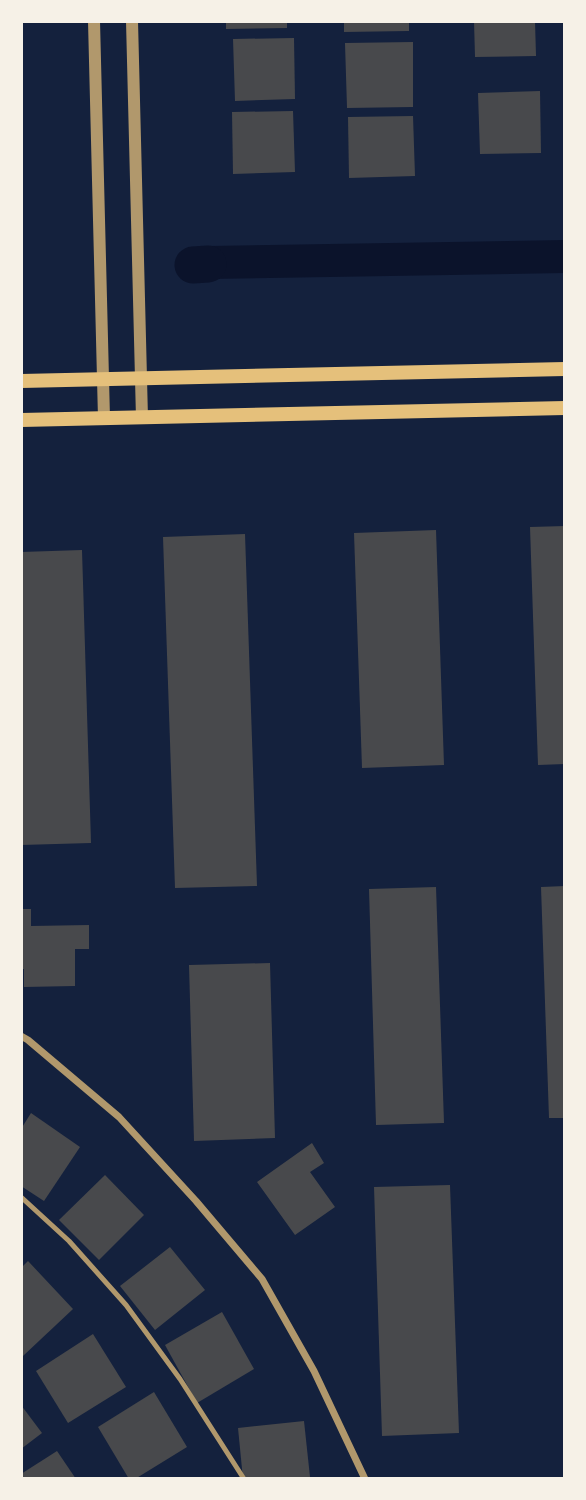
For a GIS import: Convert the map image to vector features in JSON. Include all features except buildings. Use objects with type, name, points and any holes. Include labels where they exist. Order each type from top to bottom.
[{"type":"main road","points":[[21,381],[565,369]]},
{"type":"main road","points":[[21,421],[565,408]]},
{"type":"street","points":[[94,21],[104,418]]},
{"type":"street","points":[[132,21],[142,418]]},
{"type":"street","points":[[21,1036],[119,1117],[196,1201],[262,1279],[314,1371],[365,1479]]},
{"type":"lane","points":[[21,1196],[69,1241],[126,1305],[180,1380],[244,1479]]},
{"type":"water","points":[[565,240],[565,273],[209,279],[208,246]]},
{"type":"waterway","points":[[193,265],[208,264]]}]
